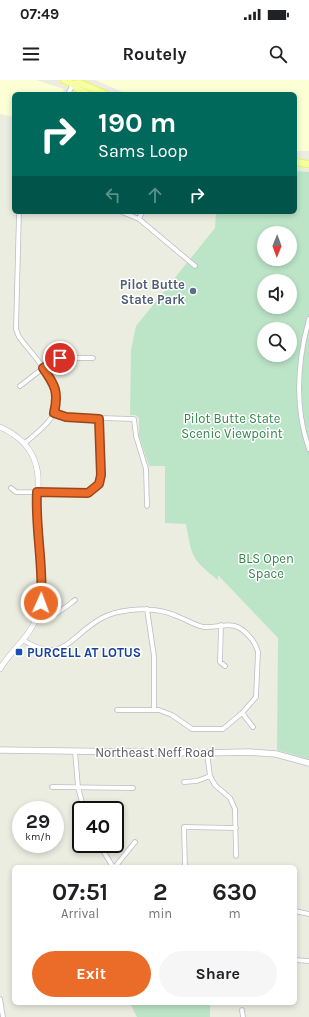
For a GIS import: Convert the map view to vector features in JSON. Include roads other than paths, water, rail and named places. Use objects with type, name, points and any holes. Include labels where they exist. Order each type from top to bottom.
[{"type":"main road","points":[[64,80],[73,84],[84,92]]},
{"type":"main road","points":[[73,84],[80,83],[100,92]]},
{"type":"main road","points":[[297,162],[308,163]]},
{"type":"main road","name":"Northeast Neff Road","points":[[0,750],[75,752],[263,752],[309,763]]},
{"type":"street","points":[[69,92],[73,84]]},
{"type":"street","points":[[19,214],[16,329],[19,337],[53,382],[57,400],[54,413],[49,422],[25,443]]},
{"type":"street","points":[[127,214],[139,219],[195,266]]},
{"type":"street","points":[[139,219],[141,214]]},
{"type":"street","points":[[309,319],[301,358],[298,394],[299,408],[309,449]]},
{"type":"street","points":[[20,386],[43,368],[60,358],[93,358]]},
{"type":"street","points":[[54,413],[66,417],[134,419],[136,436],[146,470],[147,506]]},
{"type":"street","points":[[11,488],[16,492],[88,493],[99,484],[101,475],[99,419]]},
{"type":"street","points":[[0,669],[24,640],[36,619],[41,594],[36,517],[37,467],[25,443],[1,429]]},
{"type":"street","points":[[36,619],[42,619],[57,614],[75,600]]},
{"type":"street","points":[[24,640],[39,649],[58,649],[69,644],[102,618],[116,612],[147,609],[166,612],[200,626],[234,625],[244,630],[254,641],[258,652],[256,697],[242,713],[223,729],[192,728],[166,712],[154,710],[117,710]]},
{"type":"street","points":[[147,609],[154,656],[154,710]]},
{"type":"street","points":[[221,626],[220,662],[225,666]]},
{"type":"street","points":[[242,713],[253,727]]},
{"type":"street","points":[[75,752],[78,787],[82,801]]},
{"type":"street","points":[[207,753],[210,776],[215,785],[232,802],[235,810],[236,856]]},
{"type":"street","points":[[184,782],[197,781],[210,776]]},
{"type":"street","points":[[52,787],[133,788]]},
{"type":"street","points":[[185,865],[184,827],[236,828]]},
{"type":"street","points":[[116,865],[135,842]]},
{"type":"street","points":[[105,853],[113,865]]},
{"type":"street","points":[[297,911],[309,914]]},
{"type":"street","points":[[297,960],[309,961]]},
{"type":"street","points":[[0,999],[3,1017]]},
{"type":"street","points":[[242,1010],[243,1017]]},
{"type":"place","name":"Pilot Butte State Park","points":[[193,291]]},
{"type":"place","name":"PURCELL AT LOTUS","points":[[19,652]]},
{"type":"park label","name":"Pilot Butte State Scenic Viewpoint","points":[[232,426]]},
{"type":"park label","name":"BLS Open Space","points":[[266,566]]}]
